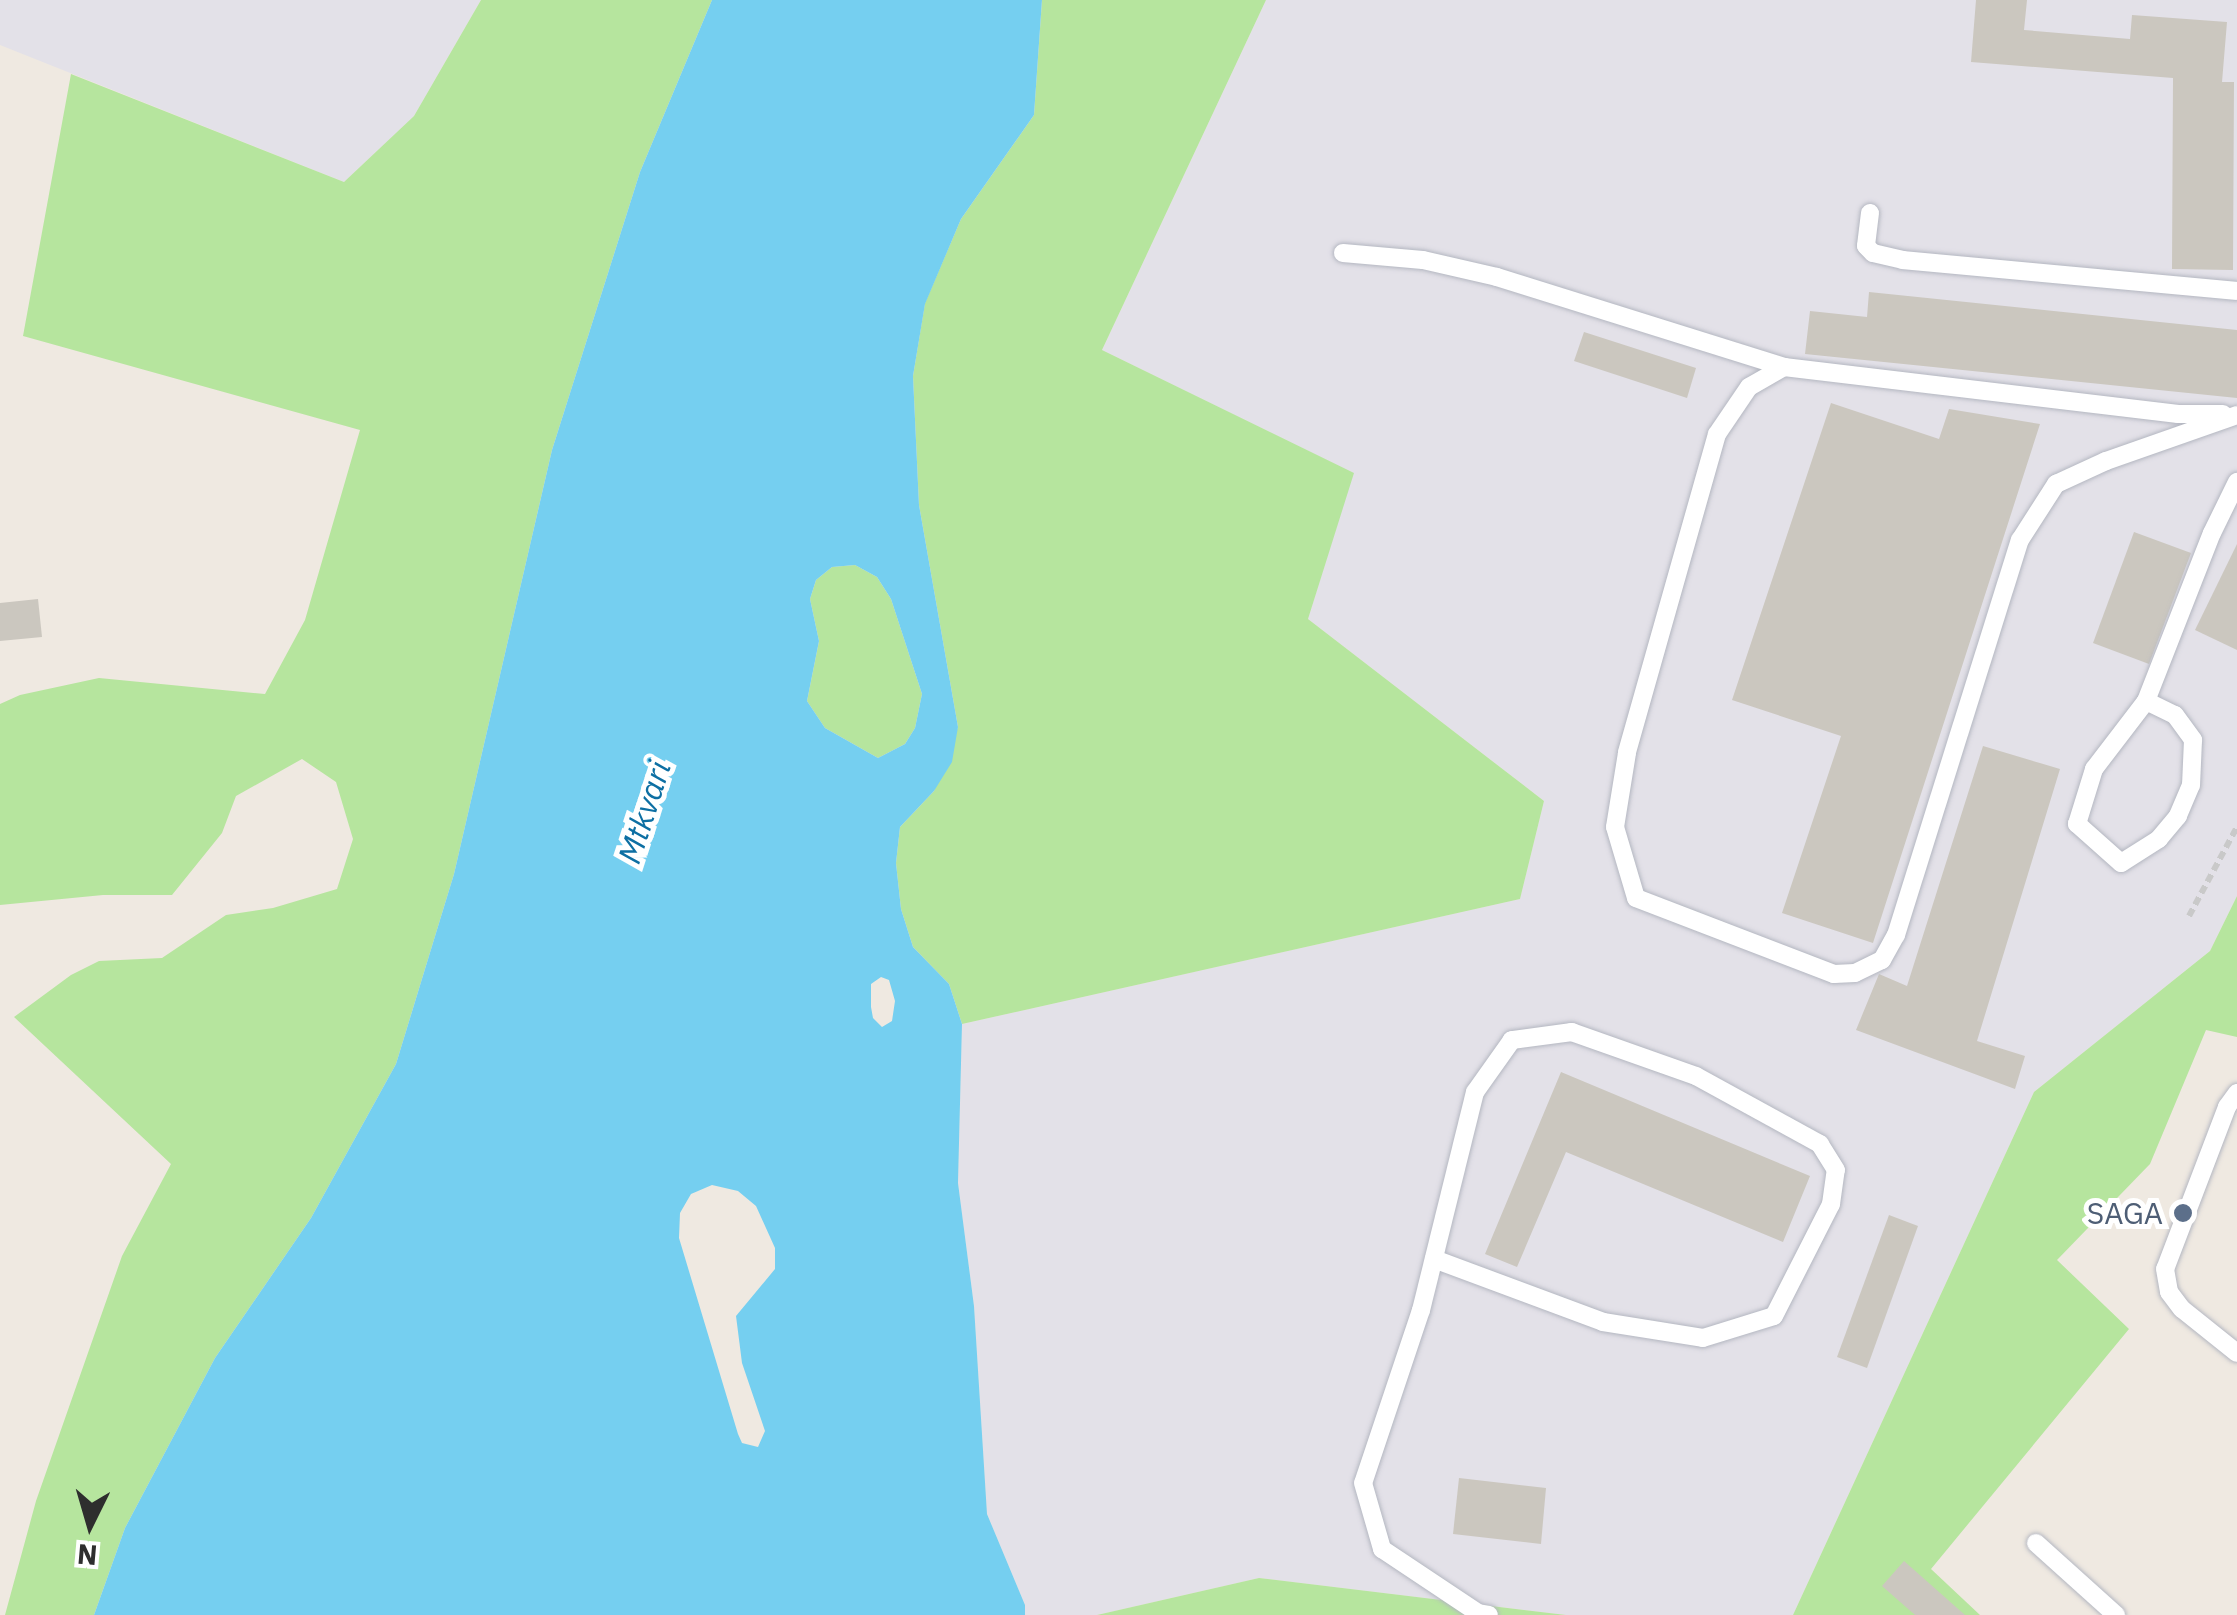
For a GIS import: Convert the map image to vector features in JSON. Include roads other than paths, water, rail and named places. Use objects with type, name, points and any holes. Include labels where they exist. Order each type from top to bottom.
[{"type":"lane","points":[[1870,213],[1866,246],[1874,253],[1903,260],[2237,291]]},
{"type":"lane","points":[[1343,253],[1422,260],[1497,277],[1784,367],[2178,414],[2237,415]]},
{"type":"lane","points":[[1784,367],[1749,387],[1718,434],[1627,753],[1615,827],[1636,898],[1834,974],[1854,973],[1882,960],[1896,934],[2020,540],[2056,484],[2106,461],[2237,415]]},
{"type":"lane","points":[[2146,701],[2176,716],[2193,740],[2191,784],[2178,816],[2158,840],[2121,862],[2077,824],[2094,768],[2146,701],[2212,533],[2237,482]]},
{"type":"lane","points":[[1434,1260],[1603,1322],[1703,1338],[1774,1316],[1830,1204],[1836,1170],[1820,1144],[1696,1076],[1572,1032],[1512,1040],[1475,1092],[1434,1260],[1364,1483],[1382,1550],[1478,1613],[1488,1615]]},
{"type":"lane","points":[[2237,1093],[2227,1107],[2165,1269],[2169,1292],[2182,1308],[2237,1353]]},
{"type":"lane","points":[[2036,1542],[2116,1615]]},
{"type":"water","name":"Mtkvari","points":[[712,0],[1042,0],[1034,115],[961,219],[925,304],[913,376],[919,505],[958,727],[952,762],[934,791],[900,827],[896,863],[901,909],[913,947],[949,984],[962,1024],[958,1183],[974,1306],[987,1514],[1025,1605],[1025,1615],[94,1615],[125,1528],[215,1358],[311,1218],[396,1064],[454,874],[552,450],[640,172]],"holes":[[[855,565],[877,577],[891,599],[922,694],[915,728],[905,744],[878,758],[825,728],[807,701],[819,641],[810,599],[816,580],[832,567]],[[881,977],[889,980],[895,1001],[892,1021],[882,1027],[873,1018],[871,984]],[[712,1185],[738,1191],[756,1206],[775,1248],[775,1269],[736,1316],[742,1363],[765,1431],[758,1447],[742,1443],[738,1434],[679,1238],[680,1213],[691,1194]]]},
{"type":"place","name":"SAGA","points":[[2183,1213]]}]
